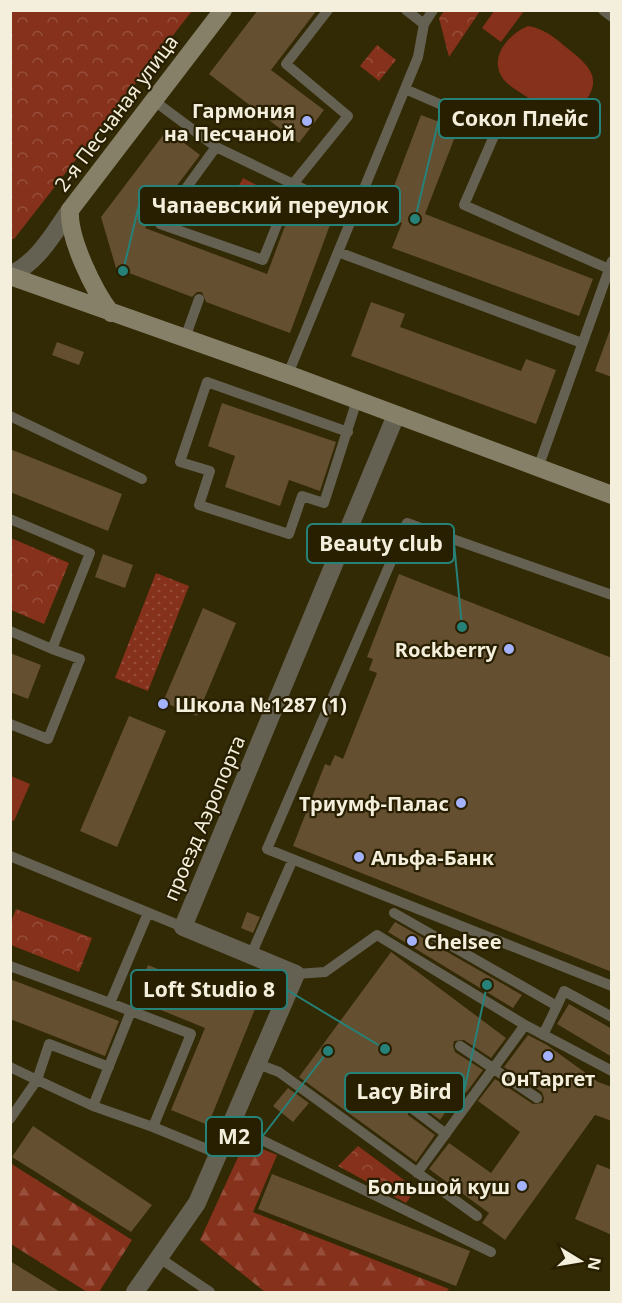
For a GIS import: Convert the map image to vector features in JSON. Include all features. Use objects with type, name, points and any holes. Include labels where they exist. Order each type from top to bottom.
[{"type":"street","name":"2-я Песчаная улица","points":[[111,313],[101,300],[73,232],[70,210],[223,10]]},
{"type":"street","points":[[10,275],[22,269],[38,254],[70,210]]},
{"type":"street","points":[[10,275],[111,313],[288,374],[612,495]]},
{"type":"street","name":"проезд Аэропорта","points":[[296,974],[183,927],[350,532],[396,415]]},
{"type":"street","points":[[135,1293],[197,1203],[296,974]]},
{"type":"lane","points":[[216,147],[160,224],[218,250],[263,260],[293,184],[348,116],[286,64],[328,10]]},
{"type":"lane","points":[[406,10],[424,24]]},
{"type":"lane","points":[[288,374],[418,57],[424,24],[433,10]]},
{"type":"lane","points":[[603,10],[612,17]]},
{"type":"lane","points":[[405,89],[497,129],[464,205],[585,260],[610,265],[538,468]]},
{"type":"lane","points":[[153,100],[216,147],[354,213]]},
{"type":"lane","points":[[338,252],[582,343]]},
{"type":"lane","points":[[185,338],[199,299]]},
{"type":"lane","points":[[348,432],[207,382],[180,462],[210,471],[199,505],[289,534],[302,496],[324,503],[348,432],[357,400]]},
{"type":"lane","points":[[10,416],[142,479]]},
{"type":"lane","points":[[10,519],[90,553],[52,649]]},
{"type":"lane","points":[[612,595],[407,523],[267,849],[612,986]]},
{"type":"lane","points":[[350,532],[396,550]]},
{"type":"lane","points":[[10,632],[80,659],[48,739],[10,724]]},
{"type":"lane","points":[[10,856],[183,927]]},
{"type":"lane","points":[[251,955],[293,859]]},
{"type":"lane","points":[[110,1003],[148,913]]},
{"type":"lane","points":[[394,913],[557,1006]]},
{"type":"lane","points":[[296,974],[325,972],[377,935],[525,1025],[612,1071]]},
{"type":"lane","points":[[10,966],[190,1034],[153,1127]]},
{"type":"lane","points":[[543,1035],[564,991],[612,1017]]},
{"type":"lane","points":[[93,1106],[131,1011]]},
{"type":"lane","points":[[417,1173],[525,1025]]},
{"type":"lane","points":[[10,1119],[37,1080],[49,1044],[109,1067]]},
{"type":"lane","points":[[460,1046],[537,1098]]},
{"type":"lane","points":[[258,1064],[279,1072],[477,1216]]},
{"type":"lane","points":[[10,1067],[93,1106],[219,1154]]},
{"type":"lane","points":[[413,1109],[446,1134]]},
{"type":"lane","points":[[231,1125],[491,1252]]},
{"type":"lane","points":[[158,1257],[210,1293]]},
{"type":"green space","points":[[11,10],[192,11],[14,239],[10,239]]},
{"type":"green space","points":[[444,11],[480,11],[449,57],[439,18]]},
{"type":"green space","points":[[494,11],[524,11],[501,42],[482,28]]},
{"type":"green space","points":[[528,26],[544,31],[553,37],[584,62],[589,69],[593,83],[591,91],[586,101],[573,114],[562,117],[549,112],[509,85],[499,72],[499,56],[502,48],[513,35]]},
{"type":"green space","points":[[377,45],[396,60],[379,81],[360,66]]},
{"type":"green space","points":[[243,178],[270,192],[256,219],[229,204]]},
{"type":"green space","points":[[11,538],[69,563],[44,624],[11,610]]},
{"type":"green space","points":[[156,573],[189,586],[148,691],[115,678]]},
{"type":"green space","points":[[11,776],[30,784],[14,821],[11,820]]},
{"type":"green space","points":[[16,909],[92,938],[79,972],[11,945],[11,922]]},
{"type":"green space","points":[[245,1142],[277,1155],[253,1212],[449,1289],[446,1292],[265,1292],[200,1240]]},
{"type":"green space","points":[[358,1146],[416,1189],[406,1203],[338,1166]]},
{"type":"green space","points":[[10,1163],[132,1240],[99,1292],[87,1292],[11,1244]]},
{"type":"building","points":[[258,10],[317,10],[271,70],[324,110],[299,143],[209,74]]},
{"type":"building","points":[[421,115],[458,129],[425,214],[593,279],[579,316],[392,248],[402,223],[383,215]]},
{"type":"building","points":[[167,130],[200,155],[145,228],[267,274],[295,199],[334,214],[290,333],[206,302],[202,292],[197,292],[192,297],[116,268],[101,217]]},
{"type":"building","points":[[371,302],[405,314],[400,327],[521,371],[526,359],[556,370],[536,424],[351,356]]},
{"type":"building","points":[[610,330],[612,331],[612,377],[595,371]]},
{"type":"building","points":[[57,342],[84,352],[79,365],[52,355]]},
{"type":"building","points":[[222,403],[336,442],[320,491],[289,480],[280,506],[225,487],[235,456],[208,446]]},
{"type":"building","points":[[10,449],[122,494],[108,531],[10,492]]},
{"type":"building","points":[[385,523],[397,527],[392,540],[381,536]]},
{"type":"building","points":[[103,554],[133,565],[125,588],[95,577]]},
{"type":"building","name":"Триумф-Палас","points":[[399,574],[612,658],[612,972],[293,846],[325,764],[330,766],[335,755],[343,759],[377,673],[369,670],[373,659],[367,657]]},
{"type":"building","points":[[203,608],[236,623],[197,716],[163,702]]},
{"type":"building","points":[[10,653],[41,665],[28,699],[10,692]]},
{"type":"building","points":[[129,716],[166,731],[117,847],[80,831]]},
{"type":"building","points":[[247,912],[260,917],[253,933],[241,928]]},
{"type":"building","points":[[395,922],[522,995],[513,1008],[388,932]]},
{"type":"building","points":[[391,952],[506,1038],[491,1058],[464,1040],[454,1041],[455,1052],[483,1070],[466,1093],[462,1089],[440,1120],[417,1103],[411,1102],[407,1105],[408,1115],[435,1135],[416,1162],[299,1077]]},
{"type":"building","points":[[148,965],[255,1009],[208,1125],[171,1110],[205,1028],[134,999]]},
{"type":"building","points":[[10,979],[119,1021],[105,1056],[10,1019]]},
{"type":"building","points":[[569,1004],[612,1029],[612,1057],[557,1024]]},
{"type":"building","points":[[528,1035],[547,1045],[598,1082],[612,1087],[612,1121],[595,1115],[505,1240],[482,1223],[489,1213],[429,1169],[449,1143],[491,1173],[520,1132],[478,1101],[495,1079],[533,1104],[543,1103],[542,1092],[504,1067]]},
{"type":"building","points":[[288,1088],[309,1103],[293,1122],[273,1106]]},
{"type":"building","points":[[33,1126],[152,1205],[131,1232],[12,1157]]},
{"type":"building","points":[[597,1164],[612,1170],[612,1235],[575,1219]]},
{"type":"building","points":[[272,1174],[470,1251],[456,1286],[258,1209]]},
{"type":"building","points":[[10,1261],[62,1293],[10,1293]]},
{"type":"place","name":"Гармония на Песчаной","points":[[307,121]]},
{"type":"place","name":"Сокол Плейс","points":[[415,219]]},
{"type":"place","name":"Чапаевский переулок","points":[[123,271]]},
{"type":"place","name":"Beauty club","points":[[462,627]]},
{"type":"place","name":"Rockberry","points":[[509,649]]},
{"type":"place","name":"Школа №1287 (1)","points":[[163,704]]},
{"type":"place","name":"Триумф-Палас","points":[[461,803]]},
{"type":"place","name":"Альфа-Банк","points":[[359,857]]},
{"type":"place","name":"Chelsee","points":[[412,941]]},
{"type":"place","name":"Lacy Bird","points":[[487,985]]},
{"type":"place","name":"Loft Studio 8","points":[[385,1049]]},
{"type":"place","name":"M2","points":[[328,1051]]},
{"type":"place","name":"ОнТаргет","points":[[548,1056]]},
{"type":"place","name":"Большой куш","points":[[522,1186]]}]
